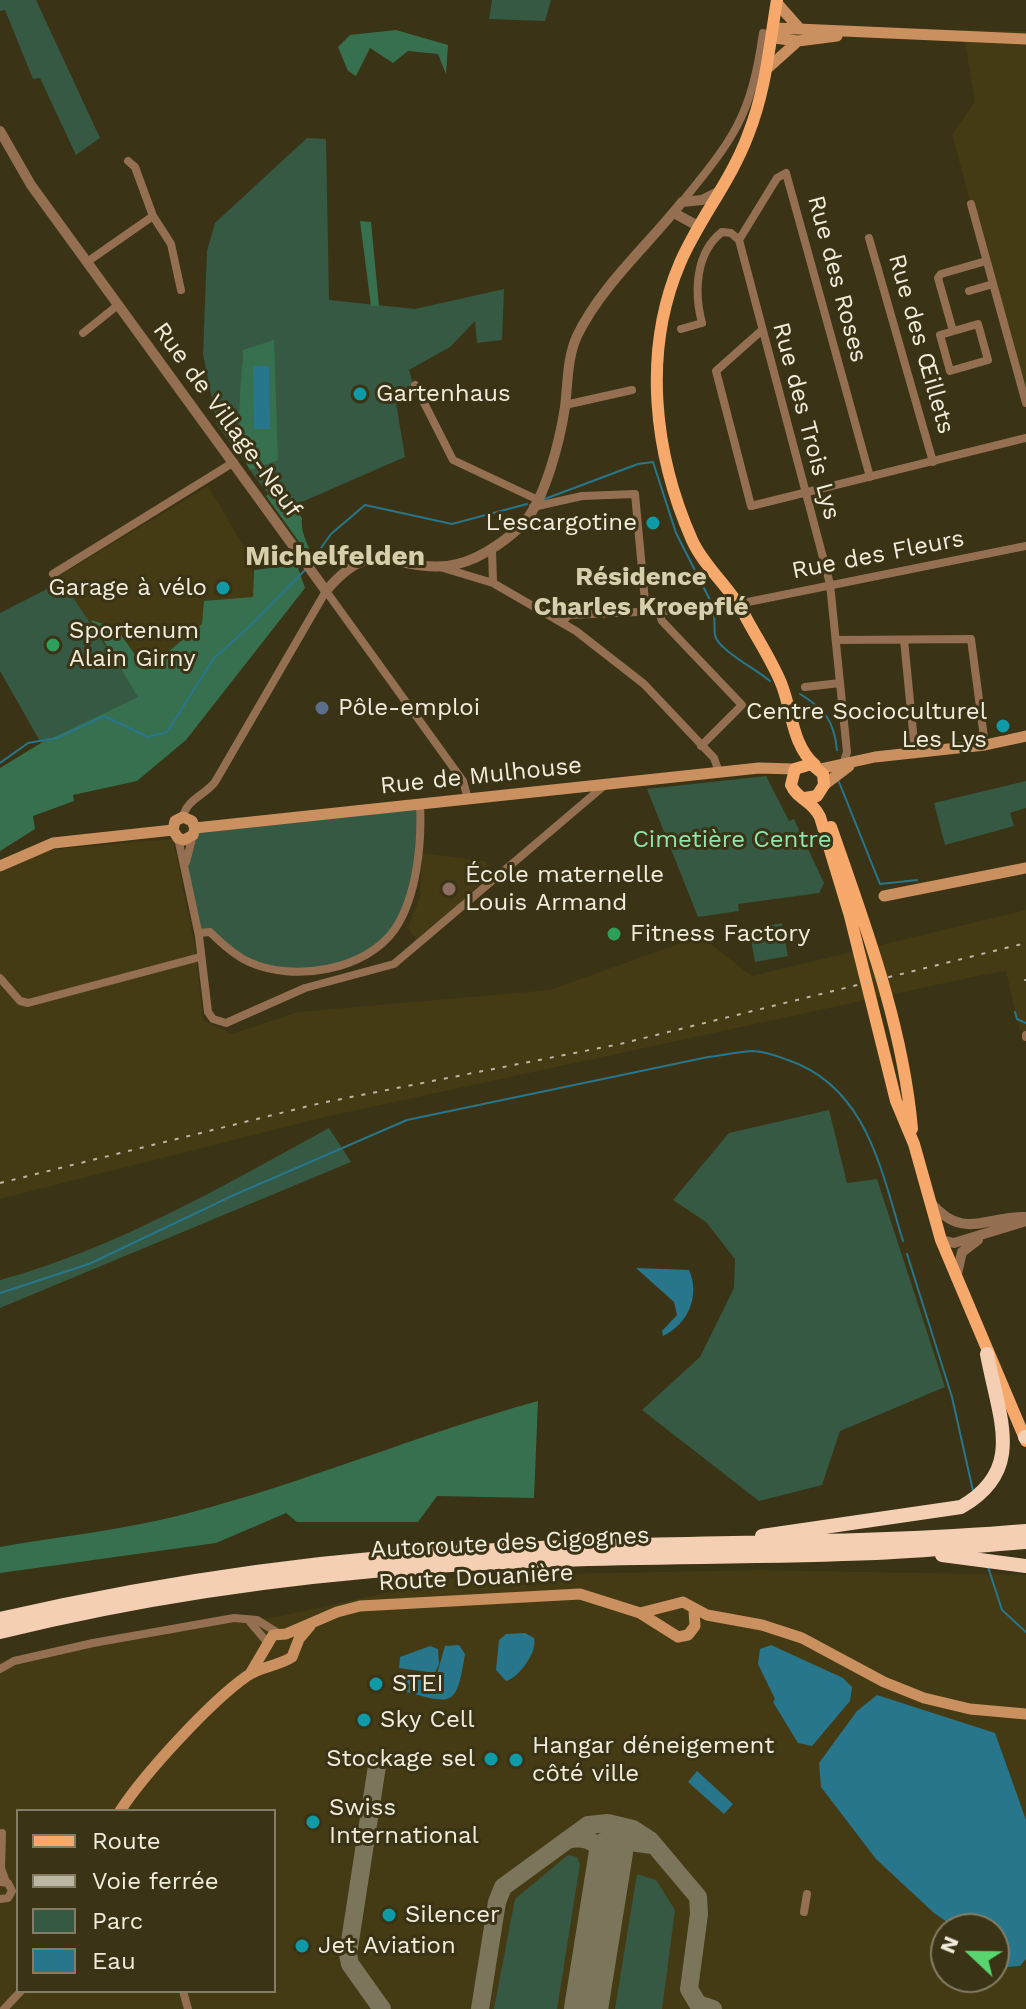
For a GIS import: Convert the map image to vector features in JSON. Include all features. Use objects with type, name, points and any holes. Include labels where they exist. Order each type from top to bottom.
[{"type":"highway","points":[[716,1543],[961,1507],[982,1497],[1004,1474],[1010,1451],[1008,1432],[987,1354]]},
{"type":"highway","name":"Autoroute des Cigognes","points":[[0,1619],[124,1593],[312,1566],[500,1550],[874,1541],[1026,1531]]},
{"type":"highway","name":"Autoroute des Cigognes","points":[[0,1632],[126,1605],[284,1581],[422,1567],[572,1559],[898,1552],[1026,1542]]},
{"type":"highway","points":[[898,1552],[1026,1550]]},
{"type":"highway","points":[[898,1552],[996,1559],[1026,1566]]},
{"type":"main road","points":[[777,1],[799,29]]},
{"type":"main road","points":[[777,1],[770,33],[769,67],[747,140],[698,226],[669,293],[660,348],[656,411],[668,474],[693,543],[752,631],[782,684],[798,741],[818,767],[822,789],[873,944],[900,1057],[914,1144],[941,1240],[987,1354],[1026,1438]]},
{"type":"main road","points":[[770,33],[799,29],[853,34],[1026,39]]},
{"type":"main road","points":[[770,33],[798,41],[853,34]]},
{"type":"main road","points":[[769,67],[798,41]]},
{"type":"main road","points":[[794,773],[846,757],[859,760],[985,745],[1026,736]]},
{"type":"main road","points":[[798,741],[794,791],[805,798],[820,817],[850,916],[896,1101],[914,1144]]},
{"type":"main road","points":[[805,798],[822,789],[859,760]]},
{"type":"main road","name":"Rue de Mulhouse","points":[[194,831],[719,772],[772,769],[794,773]]},
{"type":"main road","points":[[0,866],[53,843],[175,834],[184,840],[194,831],[192,821],[183,817],[175,821],[175,834]]},
{"type":"main road","points":[[884,896],[1026,868]]},
{"type":"main road","name":"Route Douanière","points":[[266,1646],[282,1633],[360,1606],[564,1594],[592,1596],[640,1613],[662,1626]]},
{"type":"main road","points":[[694,1610],[695,1626],[688,1635],[678,1637],[662,1626],[664,1609],[678,1602],[727,1620],[769,1627],[802,1638],[884,1682],[924,1698],[970,1709],[1026,1714]]},
{"type":"main road","name":"Route Douanière","points":[[640,1613],[664,1609]]},
{"type":"main road","points":[[695,1626],[727,1620]]},
{"type":"main road","points":[[122,1809],[206,1713],[250,1674],[292,1657],[295,1646],[313,1622]]},
{"type":"main road","points":[[282,1633],[295,1646]]},
{"type":"main road","points":[[250,1674],[266,1646],[276,1661]]},
{"type":"street","points":[[183,817],[191,801],[204,794],[215,782],[326,591],[350,567],[369,559],[456,565],[492,549],[524,522],[557,447],[570,358],[577,336],[600,302],[731,141],[746,112],[770,33]]},
{"type":"street","name":"Rue de Village-Neuf","points":[[0,131],[31,185],[463,781],[468,799]]},
{"type":"street","points":[[128,161],[135,167],[153,216],[171,244],[181,290]]},
{"type":"street","name":"Rue des Roses","points":[[739,240],[777,178],[783,173],[788,175],[870,477]]},
{"type":"street","points":[[682,202],[702,200],[718,192]]},
{"type":"street","points":[[971,204],[1026,403]]},
{"type":"street","points":[[674,213],[698,226]]},
{"type":"street","points":[[87,262],[153,216]]},
{"type":"street","points":[[681,329],[702,323],[696,284],[714,240],[727,232],[739,240]]},
{"type":"street","name":"Rue des Œillets","points":[[869,238],[933,462]]},
{"type":"street","name":"Rue des Trois Lys","points":[[739,240],[830,584],[846,757]]},
{"type":"street","points":[[953,331],[938,278],[941,274],[986,261]]},
{"type":"street","points":[[969,291],[993,284]]},
{"type":"street","points":[[83,333],[118,305]]},
{"type":"street","points":[[978,324],[988,360],[950,371],[940,335],[953,331],[978,324]]},
{"type":"street","points":[[761,331],[716,371],[749,502],[755,507],[1026,438]]},
{"type":"street","points":[[415,385],[453,460],[534,503],[582,496],[635,494],[646,612]]},
{"type":"street","points":[[565,405],[632,390]]},
{"type":"street","points":[[53,574],[234,462]]},
{"type":"street","name":"Rue des Fleurs","points":[[562,622],[569,615],[592,619],[709,609],[1026,546]]},
{"type":"street","points":[[492,549],[493,583]]},
{"type":"street","points":[[456,565],[465,576]]},
{"type":"street","points":[[439,566],[493,583],[562,622],[624,666],[714,758],[719,772]]},
{"type":"street","points":[[658,611],[662,621],[742,705],[701,746]]},
{"type":"street","points":[[837,640],[971,639],[985,745]]},
{"type":"street","points":[[904,640],[915,752]]},
{"type":"street","points":[[805,687],[840,683]]},
{"type":"street","points":[[175,834],[199,933],[208,1012],[220,1023],[305,988],[388,968],[461,911],[606,785]]},
{"type":"street","points":[[199,933],[210,932],[250,963],[292,972],[329,967],[367,953],[390,935],[408,902],[420,804]]},
{"type":"street","points":[[186,870],[194,831]]},
{"type":"street","points":[[0,978],[20,1001],[28,1003],[200,957]]},
{"type":"street","points":[[930,1202],[951,1222],[964,1225],[1026,1219]]},
{"type":"street","points":[[941,1240],[954,1243],[986,1235],[1026,1219]]},
{"type":"street","points":[[956,1278],[962,1252],[986,1235]]},
{"type":"street","points":[[0,1669],[14,1661],[93,1643],[234,1618],[257,1620],[282,1633]]},
{"type":"street","points":[[246,1619],[259,1629],[266,1646]]},
{"type":"street","points":[[2,1833],[1,1868],[9,1885],[4,1899]]},
{"type":"street","points":[[804,1912],[807,1894]]},
{"type":"street","points":[[4,2009],[19,1993]]},
{"type":"shaded area","points":[[963,30],[1026,31],[1026,387],[986,261],[952,134],[975,102]]},
{"type":"shaded area","points":[[208,486],[252,560],[254,597],[203,624],[139,697],[59,576]]},
{"type":"shaded area","points":[[173,839],[196,952],[203,1020],[232,1034],[298,1012],[550,990],[700,936],[752,976],[1026,910],[1026,1034],[1019,1028],[1006,971],[325,1117],[0,1199],[0,873],[46,850]]},
{"type":"shaded area","name":"École maternelle Louis Armand","points":[[422,853],[485,861],[492,877],[417,940],[408,928],[420,897]]},
{"type":"shaded area","points":[[759,1570],[1026,1575],[1026,2009],[0,2009],[0,1661],[86,1641],[277,1617],[461,1576]]},
{"type":"green space","points":[[0,0],[36,0],[100,138],[76,155],[40,78],[33,79],[5,10],[0,11]]},
{"type":"green space","points":[[492,0],[551,0],[545,21],[489,19]]},
{"type":"green space","points":[[396,30],[448,45],[446,74],[438,54],[408,51],[393,63],[370,48],[356,76],[348,71],[338,47],[350,35]]},
{"type":"green space","points":[[307,138],[326,139],[329,300],[415,309],[504,289],[502,340],[477,343],[475,321],[450,347],[409,370],[414,387],[394,390],[405,457],[281,511],[250,470],[278,459],[243,350],[240,420],[243,459],[217,425],[203,354],[207,251],[215,223]]},
{"type":"green space","points":[[360,221],[371,222],[379,306],[371,306]]},
{"type":"green space","points":[[274,340],[278,460],[250,470],[244,459],[240,429],[243,350]],"holes":[[[254,366],[269,366],[269,429],[254,428]]]},
{"type":"green space","points":[[280,487],[302,518],[304,536],[315,564],[266,496]]},
{"type":"green space","points":[[297,565],[305,588],[186,740],[137,781],[73,795],[74,801],[33,816],[35,829],[0,851],[0,768],[41,743],[138,697],[91,620],[116,628],[146,670],[202,624],[204,601],[253,597],[254,570]]},
{"type":"green space","name":"Sportenum Alain Girny","points":[[59,576],[139,697],[41,743],[0,671],[0,613],[47,589]]},
{"type":"green space","name":"Cimetière Centre","points":[[766,776],[789,821],[794,819],[824,883],[819,893],[738,904],[739,911],[698,917],[647,789]]},
{"type":"green space","points":[[1026,781],[1026,808],[1010,813],[1014,826],[945,845],[934,803]]},
{"type":"green space","points":[[420,809],[415,870],[403,915],[383,941],[367,952],[328,967],[306,970],[266,968],[249,962],[210,932],[199,933],[186,870],[198,833]]},
{"type":"green space","points":[[782,923],[788,956],[755,962],[749,929]]},
{"type":"green space","points":[[829,1110],[847,1183],[877,1179],[945,1387],[840,1431],[822,1485],[759,1501],[642,1410],[700,1357],[734,1288],[735,1259],[706,1222],[673,1200],[729,1133]]},
{"type":"green space","points":[[329,1128],[351,1162],[0,1308],[0,1280],[43,1267],[128,1233]]},
{"type":"green space","points":[[538,1401],[534,1498],[437,1496],[418,1522],[297,1522],[286,1513],[216,1543],[0,1573],[0,1547],[162,1520],[230,1502]]},
{"type":"green space","points":[[568,1855],[577,1857],[580,1864],[557,2009],[494,2009],[515,1899]]},
{"type":"green space","points":[[637,1874],[656,1880],[675,1910],[662,2009],[615,2009]]},
{"type":"water","points":[[253,366],[269,366],[270,429],[254,429]]},
{"type":"water","points":[[636,1268],[689,1270],[693,1290],[690,1309],[679,1325],[663,1336],[662,1331],[677,1315],[674,1302]]},
{"type":"water","points":[[525,1633],[534,1638],[533,1650],[522,1670],[506,1681],[496,1670],[499,1640],[506,1634]]},
{"type":"water","points":[[459,1645],[465,1654],[462,1672],[454,1694],[449,1698],[441,1700],[399,1690],[399,1674],[437,1674],[445,1646]]},
{"type":"water","points":[[771,1645],[843,1678],[852,1687],[850,1701],[812,1746],[798,1743],[773,1702],[775,1699],[758,1664],[760,1649]]},
{"type":"water","points":[[430,1646],[438,1649],[439,1664],[435,1673],[399,1668],[400,1657]]},
{"type":"water","points":[[877,1695],[995,1733],[1026,1820],[1026,1959],[1020,1966],[1010,1967],[1010,1913],[934,1913],[876,1859],[821,1787],[819,1763],[857,1711]]},
{"type":"water","points":[[697,1771],[733,1804],[724,1814],[688,1782]]},
{"type":"waterway","points":[[542,500],[638,464],[653,462],[676,533],[711,602]]},
{"type":"waterway","points":[[311,562],[331,534],[365,505],[452,524],[527,504]]},
{"type":"waterway","points":[[0,763],[28,743],[57,738],[104,716],[148,737],[167,732],[214,658],[305,570]]},
{"type":"waterway","points":[[714,615],[717,641],[770,681]]},
{"type":"waterway","points":[[800,694],[816,705],[831,723],[837,750]]},
{"type":"waterway","points":[[839,782],[880,884],[917,880]]},
{"type":"waterway","points":[[1015,1012],[1017,1019],[1026,1023]]},
{"type":"waterway","points":[[0,1293],[89,1264],[234,1195],[407,1120],[708,1057],[752,1051],[788,1060],[815,1073],[836,1090],[853,1110],[878,1160],[903,1241]]},
{"type":"waterway","points":[[907,1254],[952,1397],[973,1491]]},
{"type":"waterway","points":[[988,1567],[1002,1610],[1026,1632]]},
{"type":"taxiway","points":[[377,1766],[348,1954],[350,1964],[382,2009]]},
{"type":"taxiway","points":[[480,2009],[497,1902],[503,1887],[588,1825],[608,1823],[633,1829],[650,1840],[698,1897],[699,1914],[689,1989],[698,2004],[713,2009]]},
{"type":"taxiway","points":[[567,1840],[583,1839],[596,1845],[604,1856],[606,1872]]},
{"type":"taxiway","points":[[603,1899],[617,1851],[630,1842],[652,1845]]},
{"type":"runway","points":[[586,2009],[611,1852]]},
{"type":"railway","points":[[0,1183],[321,1103],[620,1044],[1026,943]]},
{"type":"place","name":"Gartenhaus","points":[[360,394]]},
{"type":"place","name":"L'escargotine","points":[[653,523]]},
{"type":"place","name":"Garage à vélo","points":[[223,588]]},
{"type":"place","name":"Sportenum Alain Girny","points":[[53,645]]},
{"type":"place","name":"Pôle-emploi","points":[[322,708]]},
{"type":"place","name":"Centre Socioculturel Les Lys","points":[[1003,726]]},
{"type":"place","name":"École maternelle Louis Armand","points":[[449,889]]},
{"type":"place","name":"Fitness Factory","points":[[614,934]]},
{"type":"place","name":"STEI","points":[[376,1684]]},
{"type":"place","name":"Sky Cell","points":[[364,1720]]},
{"type":"place","name":"Stockage sel","points":[[491,1759]]},
{"type":"place","name":"Hangar déneigement côté ville","points":[[516,1760]]},
{"type":"place","name":"Swiss International","points":[[313,1822]]},
{"type":"place","name":"Silencer","points":[[389,1915]]},
{"type":"place","name":"Jet Aviation","points":[[302,1946]]},
{"type":"district","name":"Michelfelden","points":[[335,557]]},
{"type":"district","name":"Résidence Charles Kroepflé","points":[[641,592]]}]
